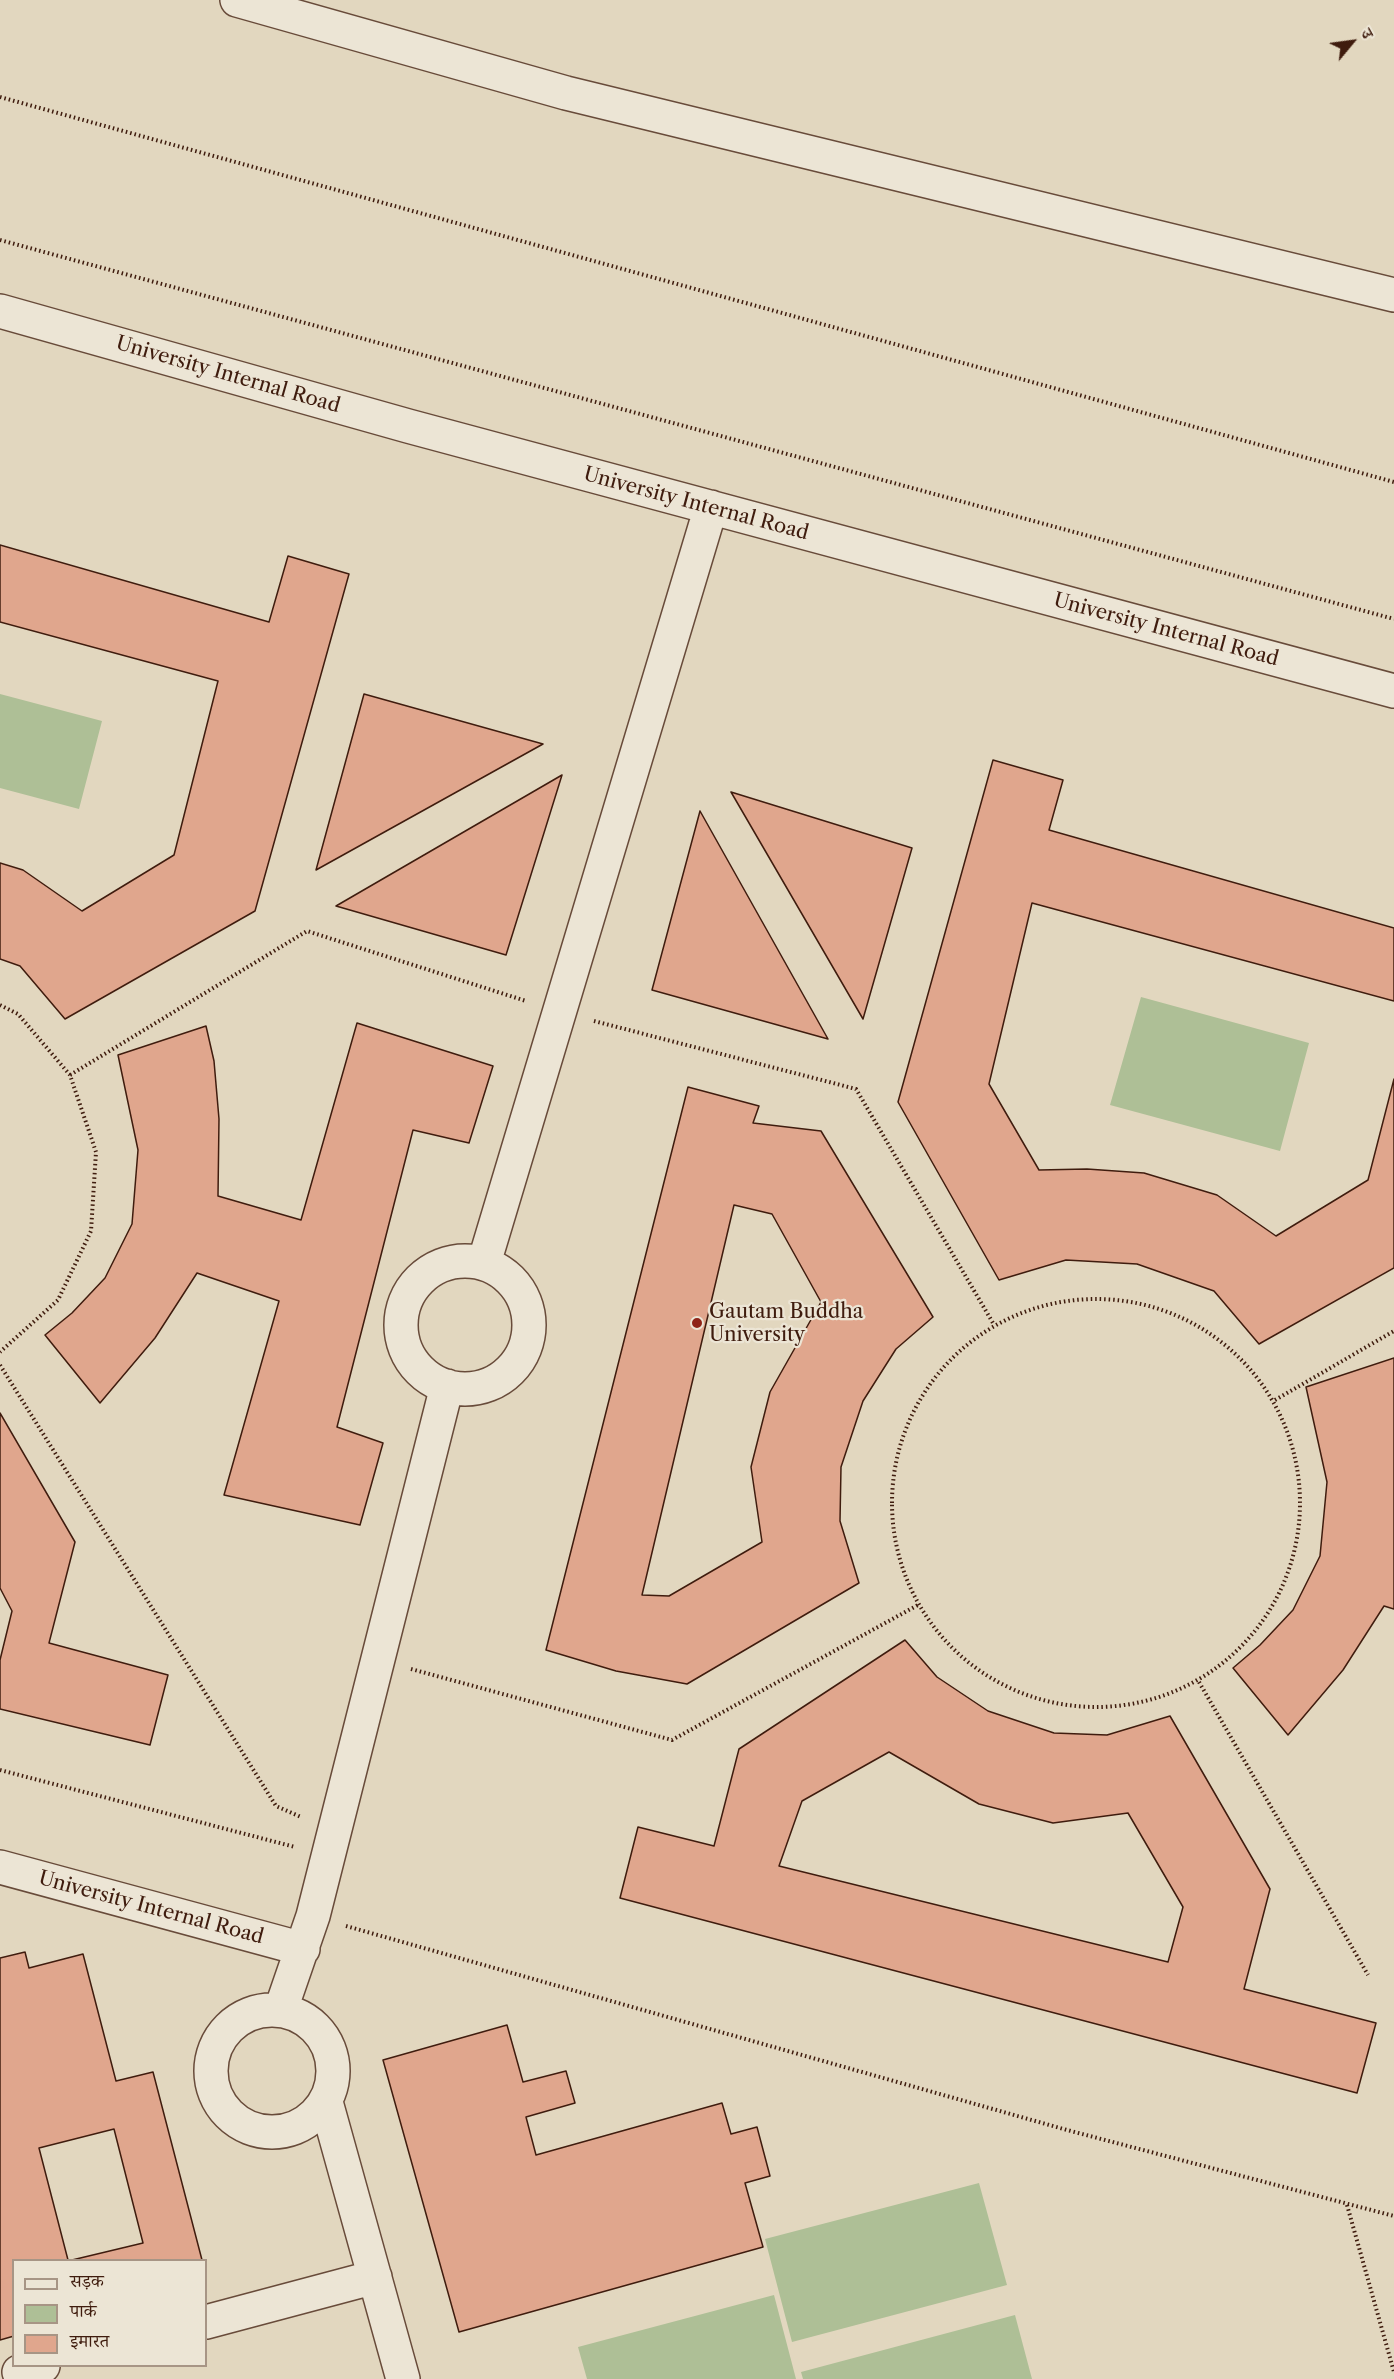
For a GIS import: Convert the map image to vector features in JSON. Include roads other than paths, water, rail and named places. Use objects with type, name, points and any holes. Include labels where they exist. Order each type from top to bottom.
[{"type":"street","points":[[237,0],[566,93],[1394,295]]},
{"type":"street","name":"University Internal Road","points":[[0,311],[430,432],[1394,691]]},
{"type":"street","points":[[484,1263],[711,507]]},
{"type":"street","points":[[462,1260],[484,1263],[507,1275],[522,1294],[530,1321],[527,1343],[512,1369],[496,1381],[472,1389],[447,1386],[424,1374],[409,1355],[401,1332],[403,1306],[414,1286],[434,1268],[462,1260]]},
{"type":"street","points":[[281,2009],[313,1916],[447,1386]]},
{"type":"street","name":"University Internal Road","points":[[0,1867],[303,1949]]},
{"type":"street","points":[[281,2009],[304,2018],[322,2034],[333,2056],[334,2080],[326,2102],[310,2121],[288,2131],[264,2132],[241,2124],[223,2108],[213,2086],[211,2062],[219,2039],[235,2021],[257,2011],[281,2009]]},
{"type":"street","points":[[326,2102],[403,2379]]},
{"type":"street","points":[[207,2322],[375,2277]]},
{"type":"place","name":"Gautam Buddha University","points":[[697,1323]]}]
